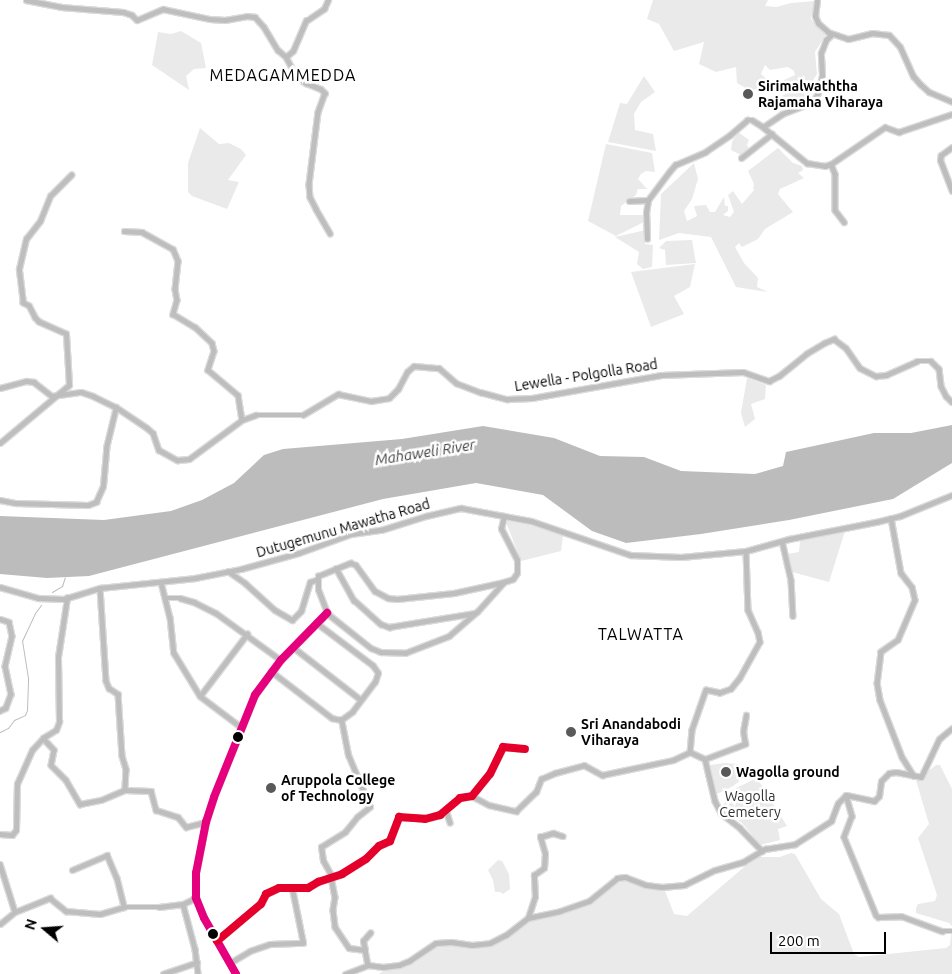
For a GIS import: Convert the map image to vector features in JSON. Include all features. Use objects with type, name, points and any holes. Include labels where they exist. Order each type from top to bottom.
[{"type":"main road","points":[[817,0],[815,16],[818,23],[832,34],[848,39],[872,33],[889,35],[900,48],[913,76],[920,84],[929,92],[952,102]]},
{"type":"main road","points":[[952,147],[941,155],[940,160],[952,192]]},
{"type":"main road","points":[[345,974],[368,964],[398,965],[416,957],[430,946],[444,942],[472,946],[490,943],[506,935],[528,918],[580,905],[597,895],[617,878],[625,878],[646,885],[662,887],[684,885],[715,870],[743,862],[769,847],[800,842],[831,821],[838,803],[846,795],[874,801],[879,796],[881,781],[885,776],[896,772],[915,777],[924,775],[936,744],[945,732],[952,728]]},
{"type":"street","points":[[26,0],[61,7],[124,12],[132,15],[137,20],[163,8],[210,20],[255,17],[264,27],[278,50],[286,57],[297,77],[309,85],[322,88],[325,92],[318,112],[309,184],[310,197],[330,233]]},
{"type":"street","points":[[286,57],[293,51],[306,21],[324,9],[328,0]]},
{"type":"street","points":[[763,127],[782,114],[813,102],[822,75],[821,53],[826,40],[832,34]]},
{"type":"street","points":[[647,239],[646,213],[648,200],[675,165],[705,152],[730,135],[747,120],[752,120],[763,127],[807,163],[816,166],[832,164],[885,127],[899,132],[952,114]]},
{"type":"street","points":[[741,158],[772,134]]},
{"type":"street","points":[[832,164],[835,174],[835,210],[844,222]]},
{"type":"street","points":[[0,443],[68,385],[66,334],[39,322],[29,306],[23,303],[19,269],[26,239],[40,221],[50,196],[72,175]]},
{"type":"street","points":[[629,201],[648,200]]},
{"type":"street","points":[[124,230],[142,232],[173,249],[178,261],[175,289],[177,300],[173,314],[195,327],[212,343],[214,351],[208,370],[238,395],[242,420]]},
{"type":"street","name":"Lewella - Polgolla Road","points":[[55,396],[81,392],[116,407],[153,434],[159,450],[177,460],[189,460],[242,420],[264,413],[303,415],[338,394],[366,400],[382,400],[394,394],[406,372],[414,366],[439,368],[465,387],[507,399],[571,392],[661,375],[743,372],[769,381],[774,380],[806,354],[834,339],[846,348],[860,368],[876,376],[886,375],[918,362],[931,361],[939,369],[941,386],[946,396],[952,402]]},
{"type":"street","points":[[0,388],[26,381],[34,382],[55,396]]},
{"type":"street","points":[[0,500],[16,503],[88,505],[96,502],[103,486],[106,448],[116,407]]},
{"type":"street","name":"Dutugemunu Mawatha Road","points":[[0,587],[38,598],[67,598],[100,588],[195,578],[299,553],[351,534],[381,530],[436,513],[461,508],[531,521],[631,554],[681,557],[746,551],[782,541],[891,518],[952,495]]},
{"type":"street","points":[[228,571],[245,583],[275,610],[292,620],[301,611],[310,582],[336,568],[351,564],[356,565],[375,591],[388,598],[397,599],[454,593],[513,579],[519,567],[502,529],[504,516]]},
{"type":"street","points":[[891,518],[901,573],[912,587],[915,600],[898,640],[881,652],[878,682],[880,700],[902,757],[915,777]]},
{"type":"street","points":[[782,541],[791,580],[793,616]]},
{"type":"street","points":[[690,752],[692,730],[706,690],[720,693],[731,689],[740,678],[760,642],[758,632],[748,610],[746,551]]},
{"type":"street","points":[[336,568],[354,600],[381,624],[396,627],[477,612]]},
{"type":"street","points":[[316,580],[326,613],[371,648],[393,654],[422,648],[449,636],[477,612],[504,582]]},
{"type":"street","points":[[161,582],[167,598],[174,653],[200,696],[241,727]]},
{"type":"street","points":[[100,588],[106,681],[109,688],[118,694],[122,756],[126,769],[125,790]]},
{"type":"street","points":[[0,834],[12,835],[16,830],[17,784],[32,750],[43,738],[56,730],[59,722],[58,657],[67,598]]},
{"type":"street","points":[[167,598],[180,598],[194,602],[216,613],[281,660]]},
{"type":"street","points":[[236,974],[196,898],[196,873],[206,822],[241,727],[255,695],[271,671],[326,613]]},
{"type":"street","points":[[0,619],[9,622],[12,636],[5,666],[11,694],[6,708],[0,711]]},
{"type":"street","points":[[271,671],[332,718],[341,720],[352,712],[378,677],[377,670],[316,623]]},
{"type":"street","points":[[200,696],[247,634]]},
{"type":"street","points":[[293,647],[361,700]]},
{"type":"street","points":[[705,760],[745,744],[742,732],[746,715]]},
{"type":"street","points":[[341,720],[348,754],[370,808],[357,817],[345,832],[321,847],[323,861],[332,877],[335,897],[333,910],[335,927],[349,948],[365,950]]},
{"type":"street","points":[[43,738],[54,750],[51,765],[66,780],[80,804],[101,800],[125,790],[151,791],[156,810],[178,817],[186,827],[206,822]]},
{"type":"street","points":[[472,796],[490,774],[503,747],[525,749]]},
{"type":"street","points":[[690,752],[705,760],[715,801],[721,813],[740,828],[762,851]]},
{"type":"street","points":[[217,941],[261,904],[266,894],[279,888],[308,888],[366,859],[379,846],[390,841],[401,815],[433,818],[460,798],[472,796],[489,805],[516,812],[536,792],[541,779],[555,773],[584,765],[602,775],[673,760],[690,752]]},
{"type":"street","points":[[846,795],[852,816],[844,837],[876,915],[878,917],[901,916],[942,931],[952,931]]},
{"type":"street","points":[[446,810],[450,822]]},
{"type":"street","points":[[528,918],[535,897],[534,875],[544,868],[545,854],[540,837],[553,833],[563,836]]},
{"type":"street","points":[[72,870],[107,855],[117,878],[124,907]]},
{"type":"street","points":[[0,864],[15,912]]},
{"type":"street","points":[[230,963],[250,951],[270,944],[303,943],[292,889]]},
{"type":"street","points":[[0,924],[15,912],[50,898],[61,908],[78,913],[107,913],[124,907],[159,907],[183,904],[196,898]]},
{"type":"street","points":[[183,904],[197,962],[198,974]]},
{"type":"street","points":[[368,964],[363,941],[370,933]]},
{"type":"street","points":[[163,974],[197,962]]},
{"type":"green space","points":[[653,0],[768,0],[765,6],[776,7],[791,3],[815,1],[811,19],[826,34],[815,52],[817,74],[808,88],[807,100],[787,108],[784,104],[782,96],[790,91],[788,85],[783,84],[784,80],[795,75],[794,71],[788,67],[770,70],[765,65],[761,74],[771,83],[751,91],[737,83],[736,67],[716,72],[699,64],[704,42],[674,51],[659,24],[647,19]]},
{"type":"green space","points":[[181,31],[201,43],[206,68],[194,69],[186,76],[189,90],[152,65],[158,32],[171,34]]},
{"type":"green space","points":[[644,76],[655,92],[641,102],[634,114],[635,130],[653,134],[656,151],[608,142],[620,103],[627,104]]},
{"type":"green space","points":[[200,128],[219,144],[229,143],[241,149],[246,155],[228,180],[239,182],[227,209],[192,196],[188,192],[188,163]]},
{"type":"green space","points":[[738,132],[749,140],[747,145],[749,149],[743,156],[731,150],[732,142]]},
{"type":"green space","points":[[606,144],[652,153],[655,172],[646,171],[641,174],[638,179],[647,189],[638,189],[636,195],[621,206],[620,215],[647,215],[648,220],[616,236],[588,221]]},
{"type":"green space","points":[[778,148],[793,163],[802,166],[803,170],[798,173],[804,178],[780,189],[778,194],[793,212],[765,229],[758,239],[742,247],[739,243],[735,247],[744,263],[758,278],[757,287],[768,292],[736,287],[711,237],[679,233],[659,240],[661,194],[694,163],[698,179],[692,199],[684,211],[687,221],[697,216],[694,206],[706,205],[710,212],[715,212],[724,197],[725,206],[728,206],[728,211],[723,215],[730,217],[734,212],[728,195],[733,191],[742,204],[755,189],[753,190],[754,184],[748,171]]},
{"type":"green space","points":[[646,230],[645,244],[653,245],[652,267],[643,269],[637,264],[639,252],[615,237]]},
{"type":"green space","points":[[692,240],[696,263],[666,265],[665,250],[659,248],[666,241]]},
{"type":"green space","points":[[695,264],[690,287],[674,296],[684,314],[651,327],[631,272]]},
{"type":"green space","points":[[747,378],[766,385],[765,399],[751,404],[755,419],[745,427],[741,413]]},
{"type":"green space","points":[[508,519],[561,534],[563,536],[561,551],[521,561],[506,522]]},
{"type":"green space","points":[[845,531],[829,582],[792,572],[787,554],[799,552],[800,541]]},
{"type":"green space","name":"Wagolla ground","points":[[738,764],[742,779],[732,787],[717,794],[710,765]]},
{"type":"green space","points":[[936,765],[940,765],[952,789],[952,926],[949,923],[916,913],[918,904],[935,901],[937,895],[918,838],[929,824],[915,777],[921,777]]},
{"type":"green space","name":"Wagolla Cemetery","points":[[757,778],[787,826],[778,829],[780,840],[760,845],[743,824],[722,807],[732,790]]},
{"type":"green space","points":[[791,853],[795,854],[821,899],[839,914],[854,954],[859,957],[946,948],[950,945],[952,927],[952,974],[379,974],[384,970],[414,960],[437,946],[451,942],[481,945],[536,918],[567,912],[592,902],[622,880],[628,880],[643,888],[665,891],[674,914],[687,916],[751,861],[758,857],[780,857]]},
{"type":"green space","points":[[498,860],[502,861],[509,874],[510,889],[503,894],[495,892],[493,880],[488,870]]},
{"type":"water","name":"Mahaweli River","points":[[952,425],[952,463],[893,499],[789,520],[701,534],[626,543],[592,531],[543,495],[476,483],[383,499],[89,576],[47,578],[0,574],[0,516],[104,520],[171,511],[202,500],[234,483],[264,455],[283,449],[402,439],[483,426],[554,438],[600,456],[644,457],[681,471],[755,474],[783,466],[786,452],[874,433],[911,433]]},
{"type":"waterway","points":[[52,592],[62,586],[65,577]]},
{"type":"waterway","points":[[0,732],[8,728],[14,720],[25,715],[27,710],[28,678],[22,641],[35,613],[41,605]]},
{"type":"transit line","points":[[236,974],[204,918],[196,898],[196,873],[206,822],[214,797],[255,695],[281,660],[327,613]]},
{"type":"transit line","points":[[217,941],[261,904],[266,894],[279,888],[308,888],[318,882],[342,874],[366,859],[379,846],[390,841],[399,817],[425,819],[440,815],[460,798],[472,796],[490,774],[503,747],[525,749]]},
{"type":"place","name":"Sirimalwaththa Rajamaha Viharaya","points":[[748,94]]},
{"type":"place","name":"Sri Anandabodi Viharaya","points":[[571,732]]},
{"type":"place","name":"Wagolla ground","points":[[726,772]]},
{"type":"place","name":"Aruppola College of Technology","points":[[271,788]]},
{"type":"district","name":"MEDAGAMMEDDA","points":[[283,75]]},
{"type":"district","name":"TALWATTA","points":[[641,634]]}]
